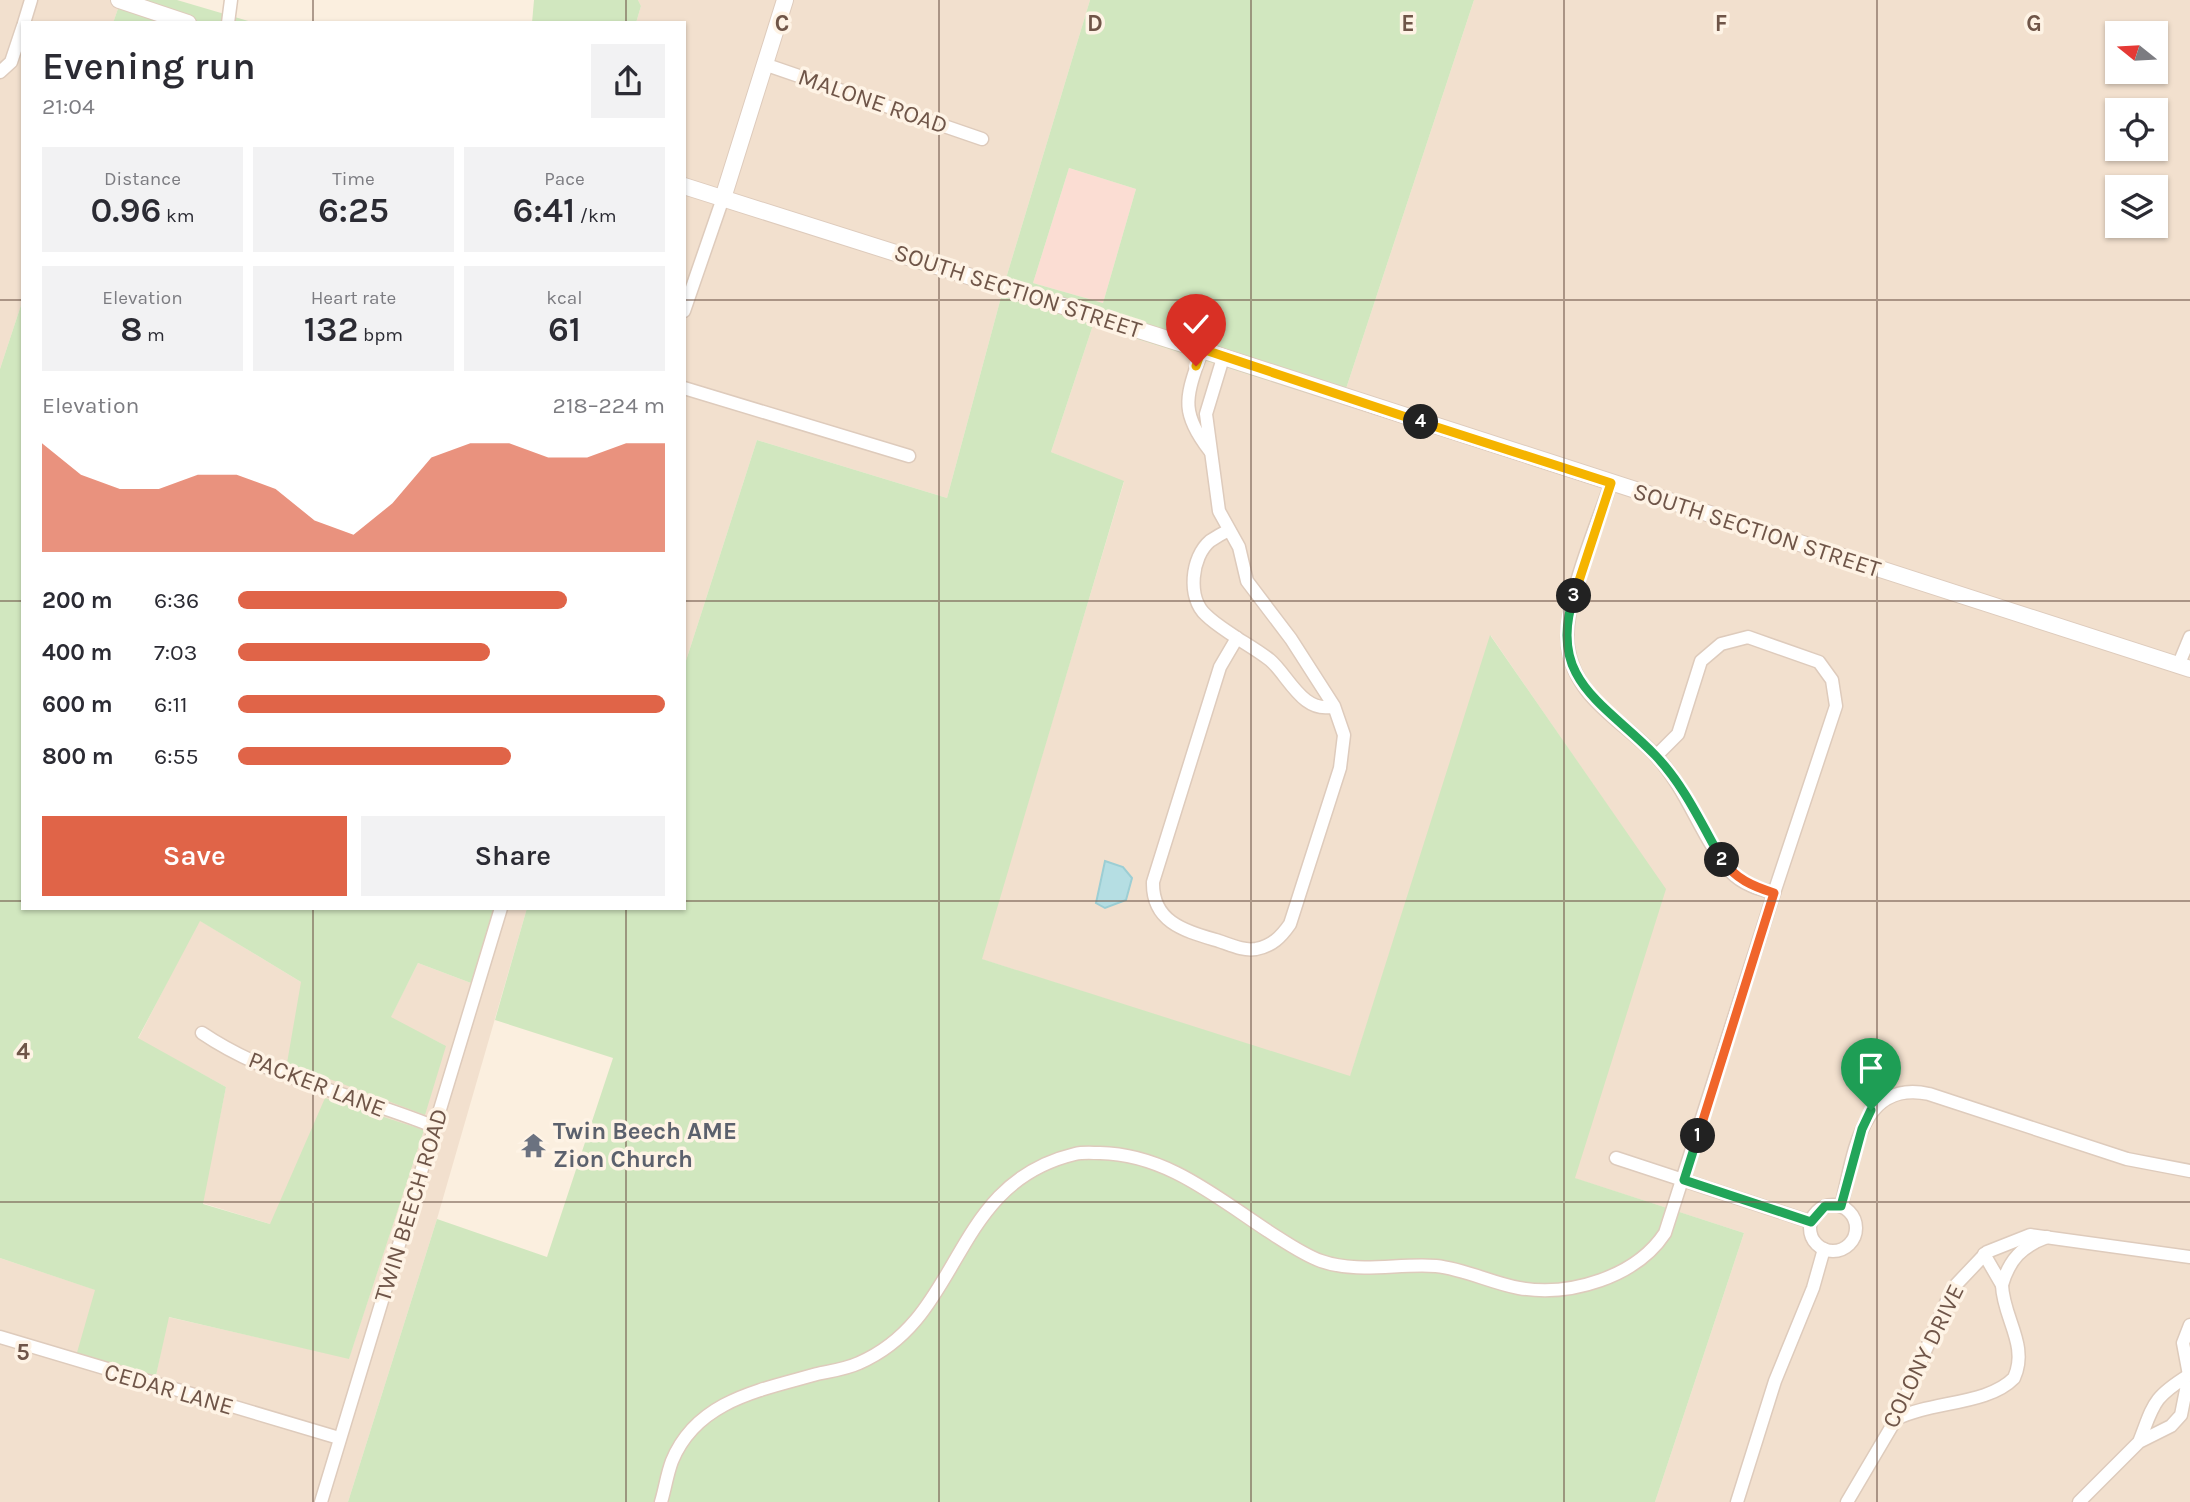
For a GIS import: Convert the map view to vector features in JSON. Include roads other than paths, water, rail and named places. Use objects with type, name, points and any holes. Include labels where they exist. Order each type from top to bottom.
[{"type":"street","points":[[24,21],[32,0]]},
{"type":"street","points":[[119,0],[182,21]]},
{"type":"street","points":[[228,21],[231,0]]},
{"type":"street","points":[[686,305],[723,198],[785,0]]},
{"type":"street","points":[[0,72],[11,62],[21,30]]},
{"type":"street","name":"MALONE ROAD","points":[[764,64],[982,139]]},
{"type":"street","name":"SOUTH SECTION STREET","points":[[686,188],[1202,349],[2184,667]]},
{"type":"street","points":[[1202,349],[1187,409],[1193,429],[1210,451]]},
{"type":"street","points":[[1223,358],[1206,414],[1219,512],[1239,547],[1247,581],[1291,639],[1334,705],[1344,735],[1340,768],[1290,924],[1284,932],[1263,947],[1246,950],[1171,924],[1156,905],[1153,882],[1220,667],[1237,638]]},
{"type":"street","points":[[686,389],[909,456]]},
{"type":"street","points":[[1611,483],[1570,607],[1568,648],[1576,675],[1585,690],[1656,756],[1688,800],[1733,875],[1774,893]]},
{"type":"street","points":[[1229,530],[1211,541],[1202,551],[1194,576],[1194,590],[1204,614],[1270,661],[1302,696],[1324,707],[1334,705]]},
{"type":"street","points":[[661,1502],[672,1461],[686,1435],[721,1404],[859,1363],[895,1341],[926,1311],[976,1223],[1000,1193],[1037,1168],[1077,1153],[1119,1153],[1160,1163],[1289,1244],[1322,1261],[1367,1268],[1436,1266],[1534,1289],[1582,1286],[1646,1257],[1665,1233],[1684,1180],[1836,706],[1832,680],[1819,662],[1748,637],[1721,644],[1701,662],[1678,734],[1656,756]]},
{"type":"street","points":[[2184,667],[2190,637]]},
{"type":"street","name":"TWIN BEECH ROAD","points":[[321,1502],[500,910]]},
{"type":"street","name":"PACKER LANE","points":[[202,1033],[221,1046],[279,1072],[435,1126]]},
{"type":"street","points":[[1841,1206],[1866,1119],[1885,1098],[1909,1091],[1929,1094],[2127,1159],[2190,1171]]},
{"type":"street","points":[[1616,1158],[1811,1222]]},
{"type":"street","points":[[1825,1206],[1841,1206],[1855,1221],[1855,1236],[1846,1248],[1824,1249],[1811,1235],[1811,1222],[1825,1206]]},
{"type":"street","name":"COLONY DRIVE","points":[[1847,1502],[1896,1419],[1916,1377],[1935,1322],[1952,1289],[1984,1255],[2012,1240],[2030,1235],[2052,1235],[2190,1257]]},
{"type":"street","points":[[1896,1419],[1915,1409],[1993,1393],[2014,1378],[2021,1354],[2002,1302],[2002,1285],[2006,1270],[2017,1255],[2034,1242],[2052,1235]]},
{"type":"street","points":[[1737,1502],[1775,1381],[1813,1288],[1824,1249]]},
{"type":"street","points":[[1984,1255],[2002,1285]]},
{"type":"street","points":[[2087,1499],[2139,1443],[2171,1426],[2180,1415],[2186,1403],[2189,1369],[2183,1343],[2190,1325]]},
{"type":"street","name":"CEDAR LANE","points":[[0,1337],[340,1438]]},
{"type":"street","points":[[2139,1443],[2154,1401],[2189,1369]]},
{"type":"water","points":[[1105,861],[1123,867],[1132,878],[1126,900],[1105,908],[1096,903]]},
{"type":"place","name":"Twin Beech AME Zion Church","points":[[533,1145]]}]
